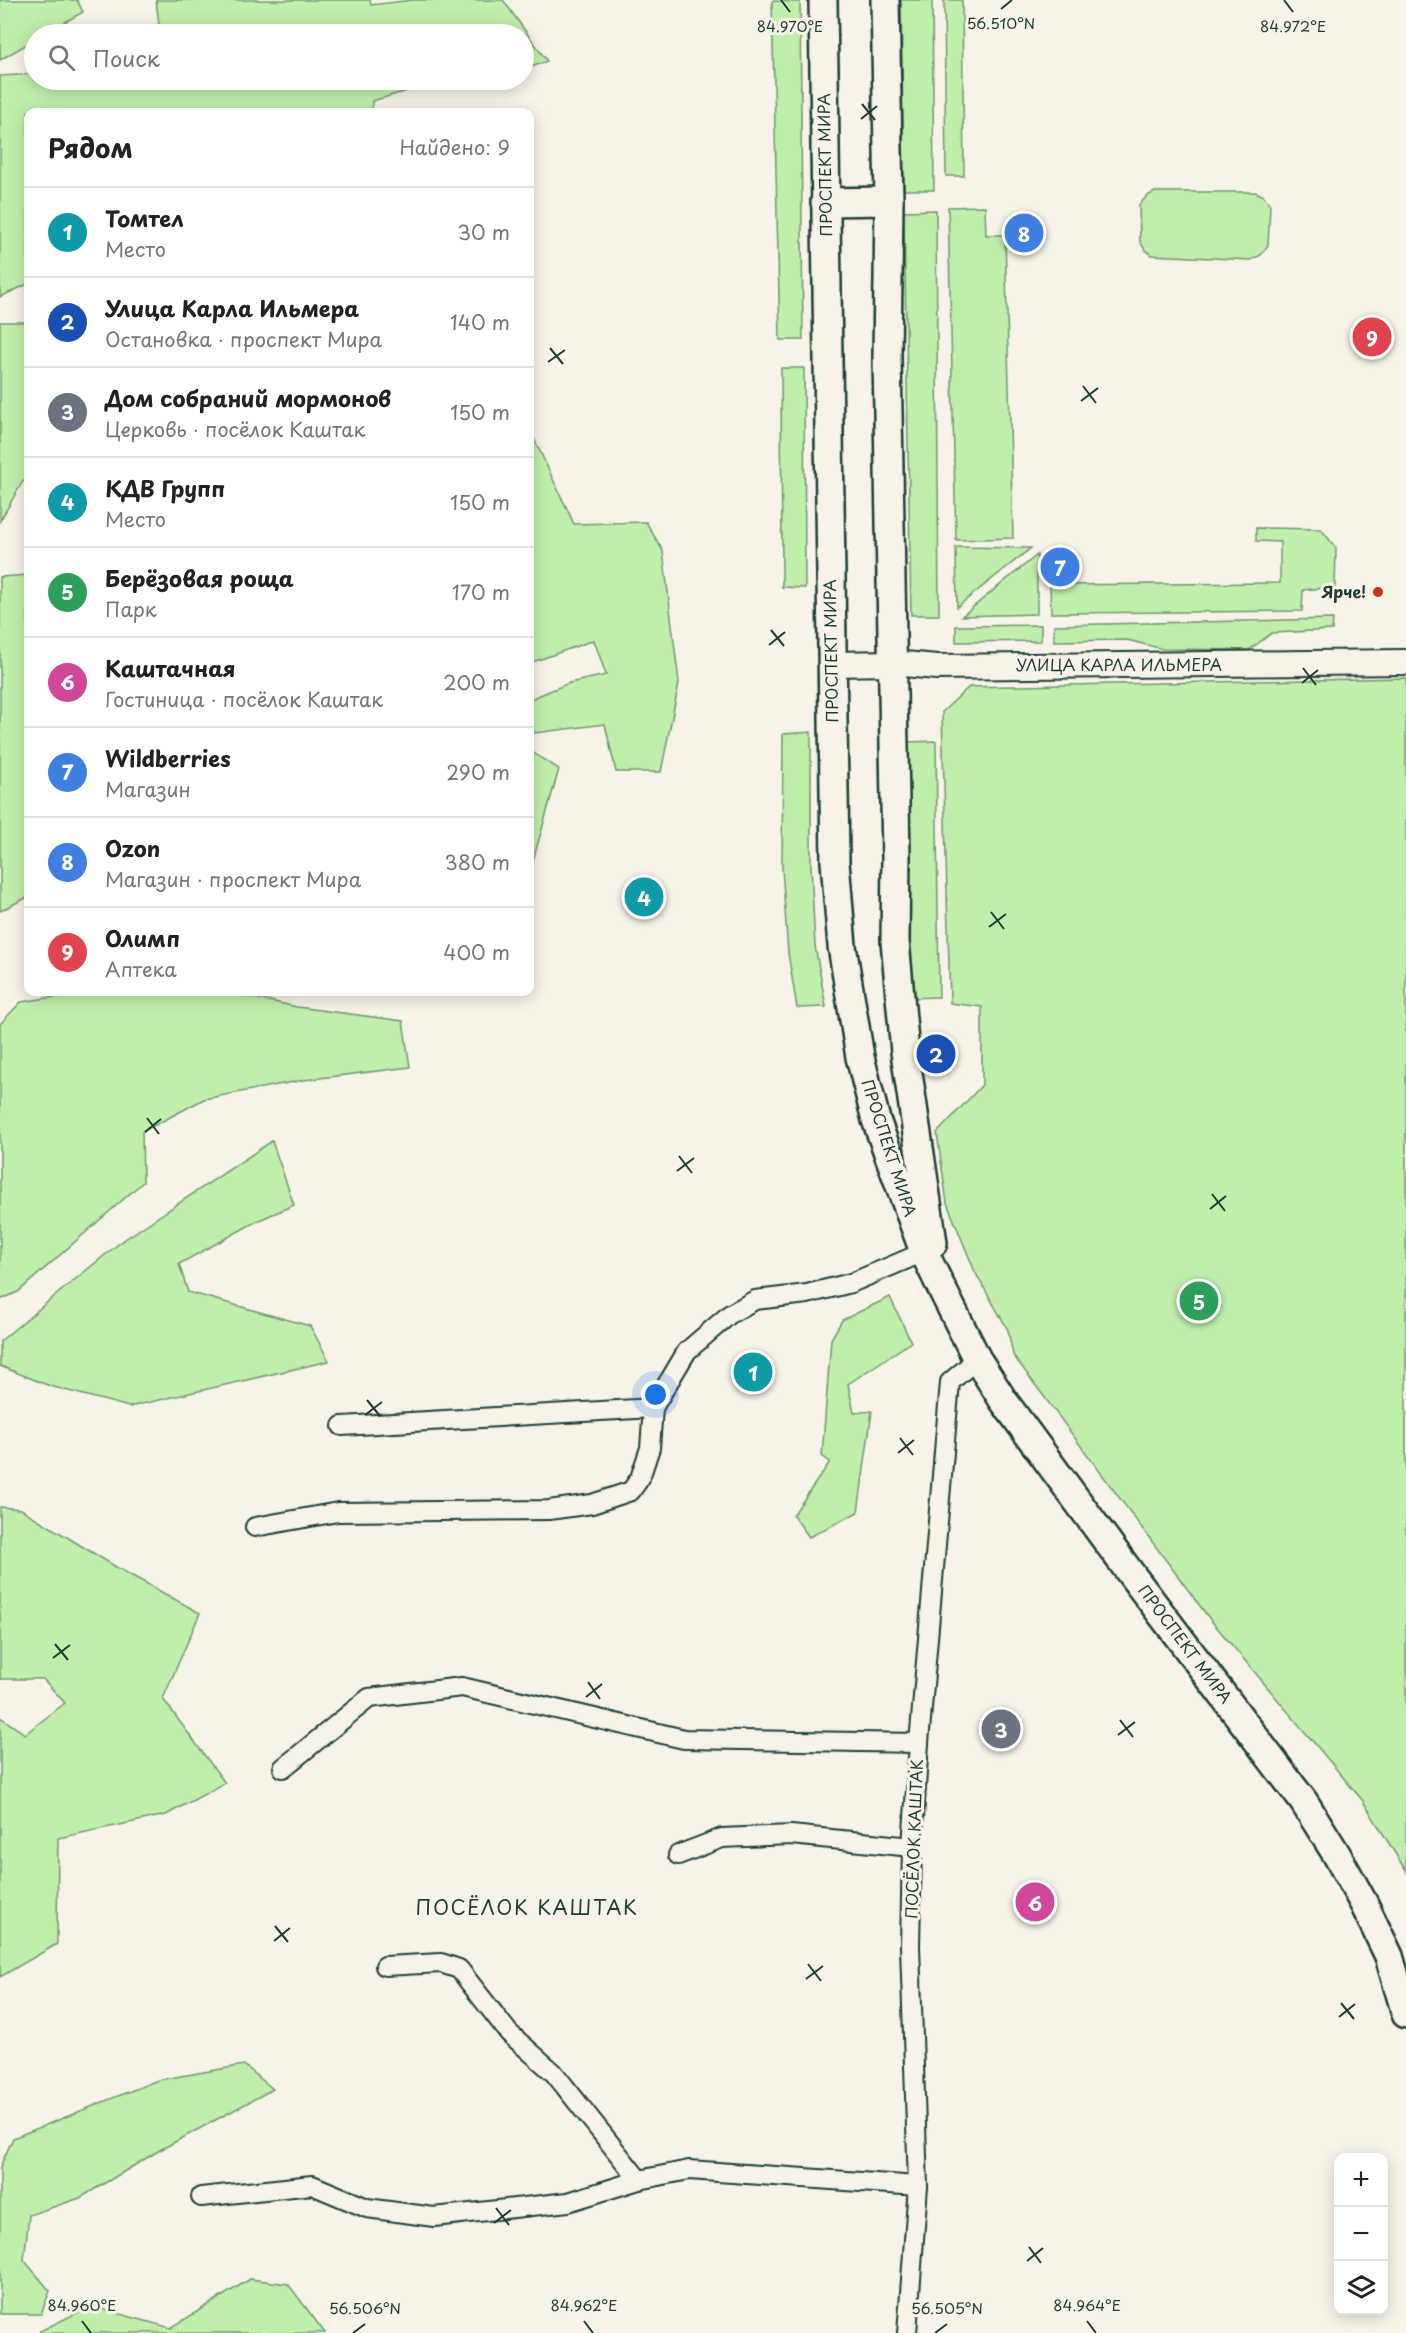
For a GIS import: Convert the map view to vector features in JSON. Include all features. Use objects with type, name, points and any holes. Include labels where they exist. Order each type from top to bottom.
[{"type":"main road","name":"ПРОСПЕКТ МИРА","points":[[823,0],[835,861],[842,946],[860,1057],[876,1120],[924,1252],[977,1359],[1003,1400],[1134,1578],[1304,1802],[1364,1904],[1389,1956],[1406,2014]]},
{"type":"main road","name":"ПРОСПЕКТ МИРА","points":[[885,0],[889,201],[887,357],[896,858],[895,941],[905,1052],[940,1285]]},
{"type":"main road","points":[[825,202],[889,201]]},
{"type":"street","name":"УЛИЦА КАРЛА ИЛЬМЕРА","points":[[831,664],[893,663],[937,667],[1406,662]]},
{"type":"street","points":[[255,1527],[338,1512],[549,1510],[592,1504],[631,1491],[640,1478],[650,1448],[653,1408],[687,1351],[730,1314],[755,1300],[807,1294],[850,1283],[924,1252]]},
{"type":"street","name":"ПОСЁЛОК КАШТАК","points":[[907,2333],[918,2186],[910,1946],[912,1847],[919,1743],[950,1382],[977,1359]]},
{"type":"street","points":[[342,1426],[653,1408]]},
{"type":"street","points":[[283,1767],[369,1698],[462,1687],[684,1739],[919,1743]]},
{"type":"street","points":[[678,1855],[722,1838],[791,1835],[912,1847]]},
{"type":"street","points":[[386,1966],[441,1963],[459,1969],[508,2032],[554,2073],[639,2180]]},
{"type":"street","points":[[201,2198],[312,2185],[367,2208],[434,2217],[568,2202],[639,2180],[689,2170],[918,2186]]},
{"type":"green space","points":[[0,0],[77,0],[83,12],[62,24],[24,24],[24,46],[0,60]]},
{"type":"green space","points":[[156,0],[370,0],[371,5],[413,0],[503,0],[520,24],[159,24]]},
{"type":"green space","points":[[901,0],[932,0],[934,190],[904,190]]},
{"type":"green space","points":[[944,0],[962,0],[964,176],[946,176]]},
{"type":"green space","points":[[772,1],[800,2],[803,340],[780,340]]},
{"type":"green space","points":[[534,43],[547,61],[534,66]]},
{"type":"green space","points":[[24,75],[24,90],[411,90],[372,101],[372,108],[24,108],[24,286],[0,297],[0,76]]},
{"type":"green space","points":[[1155,192],[1256,192],[1264,196],[1270,205],[1268,245],[1261,255],[1251,260],[1152,255],[1145,250],[1140,241],[1139,205],[1147,196]]},
{"type":"green space","points":[[985,206],[986,235],[1005,235],[1013,538],[956,540],[948,207]]},
{"type":"green space","points":[[936,210],[939,615],[911,615],[904,211]]},
{"type":"green space","points":[[0,322],[24,322],[24,481],[0,521]]},
{"type":"green space","points":[[781,368],[804,368],[805,588],[782,587]]},
{"type":"green space","points":[[534,439],[574,524],[646,522],[663,551],[679,683],[661,772],[616,772],[605,724],[534,732],[534,697],[569,683],[606,675],[594,640],[534,662]]},
{"type":"green space","points":[[1256,528],[1321,529],[1336,548],[1335,587],[1303,590],[1302,611],[1051,613],[1050,585],[1280,583],[1280,542],[1256,541]]},
{"type":"green space","points":[[956,547],[1031,548],[957,607]]},
{"type":"green space","points":[[1037,555],[1037,614],[962,616]]},
{"type":"green space","points":[[24,575],[24,899],[0,911],[0,577]]},
{"type":"green space","points":[[1333,619],[1332,630],[1272,633],[1249,650],[1163,649],[1127,640],[1054,641],[1054,625]]},
{"type":"green space","points":[[1041,625],[1041,641],[956,642],[956,626]]},
{"type":"green space","points":[[1406,678],[1406,1871],[1363,1801],[1209,1618],[1013,1355],[1008,1330],[975,1272],[947,1203],[937,1133],[982,1085],[982,1007],[950,1003],[942,712],[969,687]]},
{"type":"green space","points":[[811,732],[811,866],[815,946],[826,1007],[797,1008],[788,953],[782,868],[783,734]]},
{"type":"green space","points":[[936,741],[939,997],[909,998],[907,742]]},
{"type":"green space","points":[[534,753],[559,769],[534,857]]},
{"type":"green space","points":[[61,996],[246,996],[297,1007],[403,1021],[410,1067],[304,1080],[204,1099],[142,1132],[143,1182],[18,1292],[0,1300],[0,1024],[21,1002]]},
{"type":"green space","points":[[272,1141],[294,1205],[259,1220],[179,1264],[188,1292],[310,1326],[329,1361],[129,1407],[50,1386],[0,1366],[0,1341],[122,1241]]},
{"type":"green space","points":[[890,1297],[911,1342],[848,1384],[854,1413],[872,1411],[858,1512],[809,1537],[793,1515],[830,1462],[822,1456],[831,1339],[842,1320]]},
{"type":"green space","points":[[0,1507],[21,1509],[116,1567],[200,1613],[163,1699],[225,1783],[166,1815],[58,1838],[57,1944],[0,1977],[0,1717],[25,1734],[65,1703],[43,1679],[0,1679]]},
{"type":"green space","points":[[244,2065],[273,2089],[160,2150],[80,2198],[29,2215],[24,2260],[50,2291],[41,2314],[0,2314],[0,2167],[13,2138],[158,2080]]},
{"type":"green space","points":[[250,2279],[288,2284],[325,2333],[41,2333],[40,2331],[91,2306],[171,2328]]},
{"type":"place","name":"Ozon","points":[[1024,233]]},
{"type":"place","name":"Олимп","points":[[1372,337]]},
{"type":"place","name":"Wildberries","points":[[1060,567]]},
{"type":"place","name":"Ярче!","points":[[1378,592]]},
{"type":"place","name":"КДВ Групп","points":[[644,897]]},
{"type":"place","name":"Улица Карла Ильмера","points":[[936,1054]]},
{"type":"place","name":"Берёзовая роща","points":[[1199,1301]]},
{"type":"place","name":"Томтел","points":[[753,1372]]},
{"type":"place","name":"Дом собраний мормонов","points":[[1001,1729]]},
{"type":"place","name":"Каштачная","points":[[1035,1902]]},
{"type":"district","name":"ПОСЁЛОК КАШТАК","points":[[527,1908]]}]
